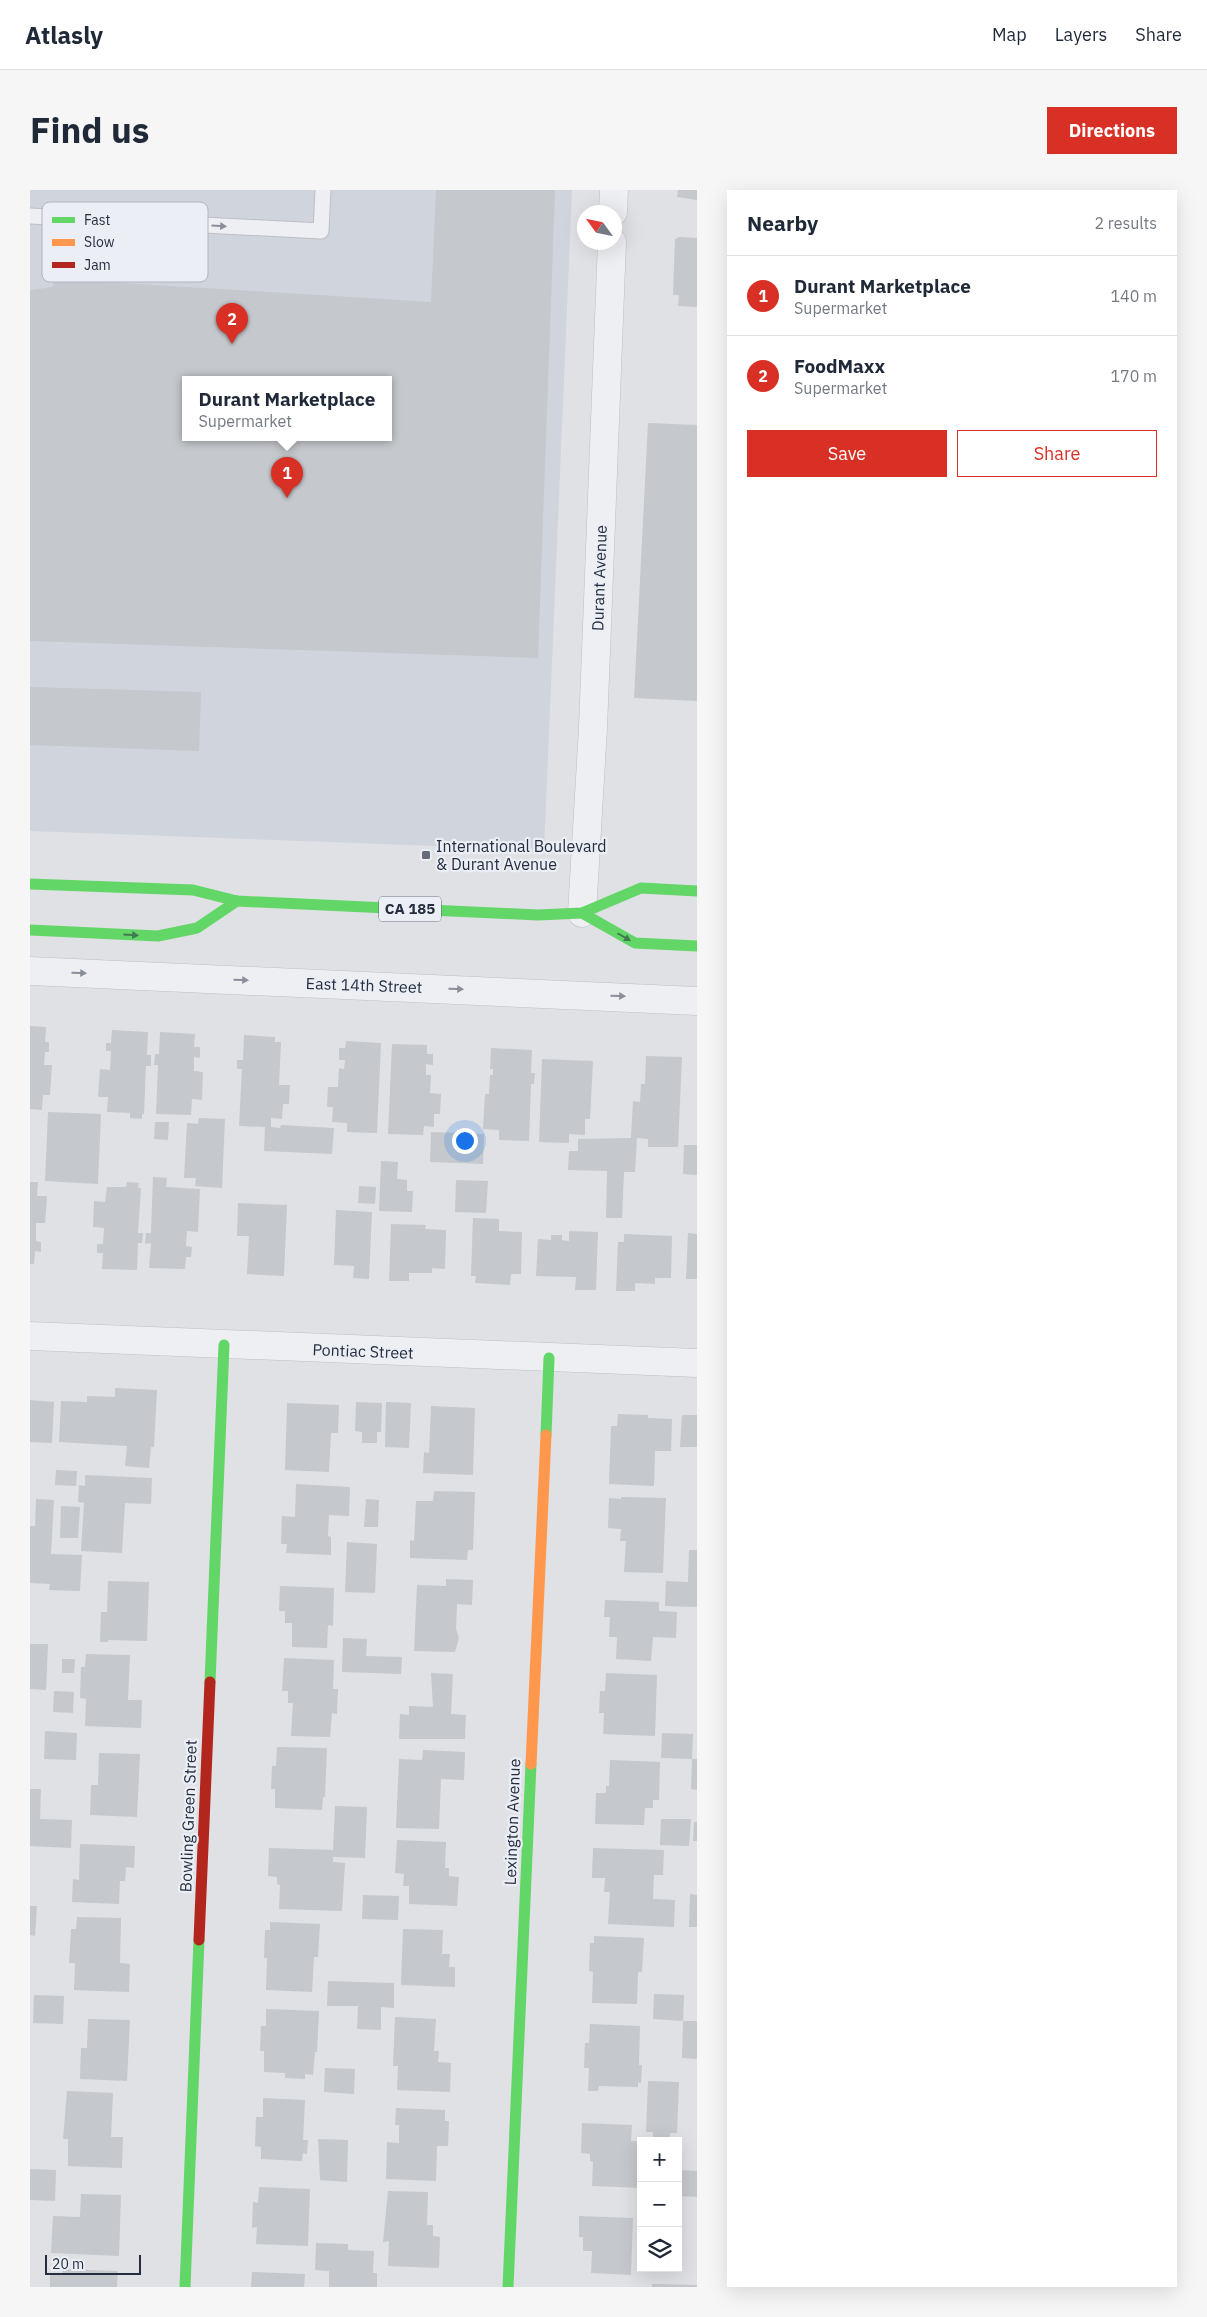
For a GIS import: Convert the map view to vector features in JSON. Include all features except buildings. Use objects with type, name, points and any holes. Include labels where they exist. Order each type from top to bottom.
[{"type":"street","points":[[613,205],[614,190]]},
{"type":"street","name":"Durant Avenue","points":[[582,913],[594,709],[612,250]]},
{"type":"street","name":"CA 185","points":[[30,884],[193,890],[238,901],[538,915],[582,913],[642,888],[697,891]]},
{"type":"street","points":[[30,930],[158,936],[197,928],[238,901]]},
{"type":"street","points":[[582,913],[635,943],[697,946]]},
{"type":"street","name":"East 14th Street","points":[[30,971],[697,1001]]},
{"type":"street","name":"Pontiac Street","points":[[30,1336],[697,1363]]},
{"type":"street","name":"Bowling Green Street","points":[[185,2287],[224,1345]]},
{"type":"street","name":"Lexington Avenue","points":[[508,2287],[549,1358]]},
{"type":"lane","points":[[208,225],[321,231],[323,190]]},
{"type":"shaded area","points":[[30,190],[572,190],[544,850],[30,831]]},
{"type":"traffic: fast","points":[[30,884],[193,890],[237,901],[538,915],[582,913],[641,888],[697,891]]},
{"type":"traffic: fast","points":[[30,930],[158,936],[197,928],[237,901]]},
{"type":"traffic: fast","points":[[582,913],[635,943],[697,946]]},
{"type":"traffic: fast","points":[[210,1682],[224,1345]]},
{"type":"traffic: fast","points":[[546,1435],[549,1358]]},
{"type":"traffic: fast","points":[[508,2287],[531,1764]]},
{"type":"traffic: fast","points":[[185,2287],[199,1940]]},
{"type":"traffic: slow","points":[[531,1764],[546,1435]]},
{"type":"traffic: jam","points":[[199,1940],[210,1682]]},
{"type":"place","name":"FoodMaxx","points":[[232,344]]},
{"type":"place","name":"Durant Marketplace","points":[[287,498]]},
{"type":"place","name":"International Boulevard & Durant Avenue","points":[[426,855]]}]
